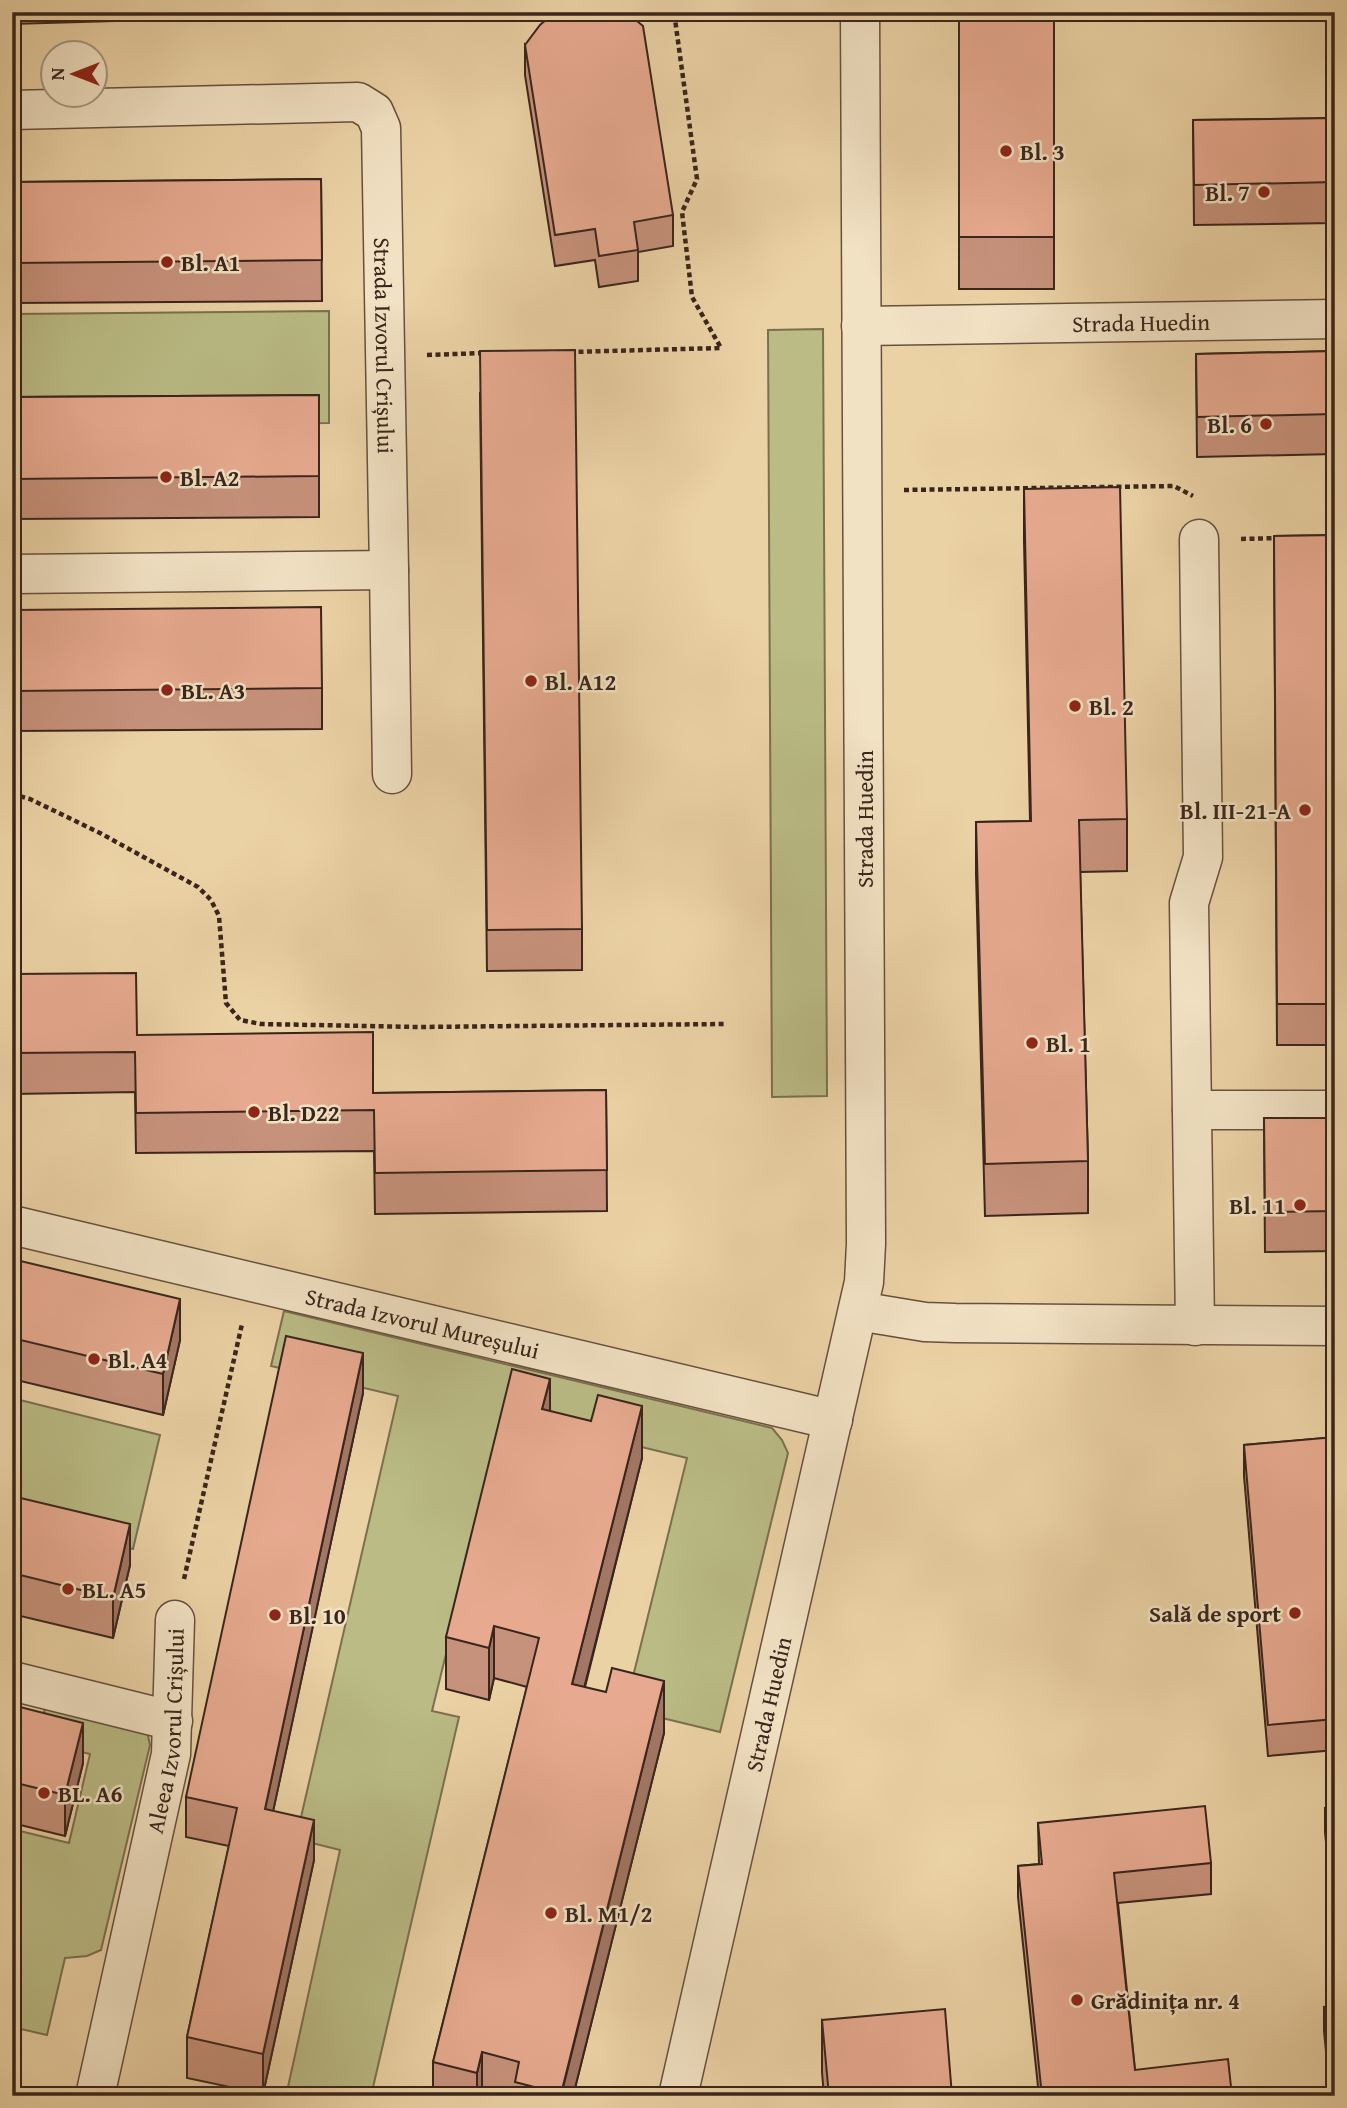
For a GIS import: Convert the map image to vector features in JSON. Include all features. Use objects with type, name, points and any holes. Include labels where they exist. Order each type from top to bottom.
[{"type":"street","name":"Strada Huedin","points":[[678,2096],[864,1282],[866,1244],[860,12]]},
{"type":"street","name":"Strada Izvorul Crișului","points":[[12,110],[358,102],[374,112],[381,128],[393,774]]},
{"type":"street","name":"Strada Huedin","points":[[862,326],[1335,319]]},
{"type":"street","points":[[1195,1326],[1189,903],[1203,857],[1199,539]]},
{"type":"street","points":[[12,574],[389,570]]},
{"type":"street","points":[[1192,1110],[1335,1110]]},
{"type":"street","name":"Strada Izvorul Mureșului","points":[[12,1225],[833,1420]]},
{"type":"street","points":[[858,1311],[925,1322],[954,1323],[1335,1326]]},
{"type":"street","name":"Aleea Izvorul Crișului","points":[[95,2096],[171,1754],[175,1620]]},
{"type":"street","points":[[12,1681],[173,1721]]},
{"type":"path","points":[[567,352],[721,348],[692,297],[682,212],[697,179],[674,12]]},
{"type":"path","points":[[386,356],[497,353]]},
{"type":"path","points":[[862,490],[1174,486],[1193,496],[1198,510],[1199,539],[1280,538]]},
{"type":"path","points":[[12,794],[30,799],[100,832],[198,887],[211,900],[219,916],[226,1003],[240,1020],[261,1024],[419,1027],[724,1024]]},
{"type":"path","name":"Aleea Izvorul Crișului","points":[[175,1620],[252,1282]]},
{"type":"green space","points":[[329,311],[329,423],[12,426],[12,314]]},
{"type":"green space","points":[[823,329],[827,1096],[772,1097],[768,330]]},
{"type":"green space","points":[[284,1311],[772,1428],[788,1453],[720,1732],[625,1709],[687,1458],[505,1414],[432,1711],[459,1717],[371,2096],[286,2096],[340,1850],[296,1839],[398,1396],[271,1366]]},
{"type":"green space","points":[[12,1398],[160,1435],[133,1549],[12,1520]]},
{"type":"green space","points":[[47,1700],[147,1731],[150,1745],[101,1950],[87,1956],[65,1958],[47,2035],[12,2027],[12,1829],[69,1843],[90,1754],[37,1741]]},
{"type":"building","points":[[555,12],[626,12],[643,26],[673,215],[634,222],[638,250],[599,256],[595,229],[555,235],[525,45],[540,25]]},
{"type":"building","name":"Bl. 3","points":[[959,12],[1054,12],[1054,237],[959,237]]},
{"type":"building","points":[[1335,118],[1335,182],[1194,185],[1193,120]]},
{"type":"building","points":[[321,179],[322,260],[12,263],[12,182]]},
{"type":"building","name":"Bl. A12","points":[[575,350],[582,929],[487,930],[480,351]]},
{"type":"building","points":[[1335,351],[1335,414],[1197,417],[1196,354]]},
{"type":"building","points":[[319,395],[319,476],[12,479],[12,397]]},
{"type":"building","points":[[1120,487],[1127,819],[1079,820],[1088,1161],[985,1164],[976,822],[1031,821],[1024,489]]},
{"type":"building","name":"Bl. III-21-A","points":[[1335,535],[1335,1004],[1277,1004],[1274,536]]},
{"type":"building","points":[[321,607],[322,688],[12,691],[12,610]]},
{"type":"building","points":[[136,973],[137,1035],[373,1032],[373,1093],[606,1090],[607,1170],[375,1173],[374,1110],[136,1113],[135,1052],[12,1053],[12,974]]},
{"type":"building","points":[[1264,1118],[1335,1118],[1335,1211],[1265,1212]]},
{"type":"building","points":[[12,1259],[180,1299],[163,1374],[12,1338]]},
{"type":"building","name":"Bl. 10","points":[[286,1336],[363,1353],[265,1809],[314,1820],[263,2054],[187,2037],[237,1808],[186,1797]]},
{"type":"building","name":"Bl. M1/2","points":[[512,1369],[550,1379],[542,1409],[591,1421],[598,1395],[642,1406],[572,1684],[606,1692],[612,1668],[664,1681],[561,2094],[515,2082],[519,2062],[482,2052],[477,2073],[433,2062],[539,1638],[494,1626],[489,1648],[446,1637]]},
{"type":"building","name":"Sală de sport","points":[[1335,1437],[1335,1719],[1268,1725],[1244,1445]]},
{"type":"building","points":[[12,1496],[130,1524],[113,1598],[12,1573]]},
{"type":"building","points":[[12,1705],[83,1723],[65,1795],[12,1782]]},
{"type":"building","name":"Grădinița nr. 4","points":[[1205,1806],[1211,1863],[1114,1873],[1135,2070],[1228,2059],[1232,2096],[1042,2096],[1018,1866],[1042,1864],[1038,1823]]},
{"type":"building","points":[[1335,1807],[1335,1911],[1325,1808]]},
{"type":"building","points":[[1335,2006],[1335,2037],[1327,2038],[1324,2007]]},
{"type":"building","points":[[945,2009],[952,2096],[829,2096],[822,2020]]},
{"type":"place","name":"Bl. 3","points":[[1006,151]]},
{"type":"place","name":"Bl. 7","points":[[1264,192]]},
{"type":"place","name":"Bl. A1","points":[[167,262]]},
{"type":"place","name":"Bl. 6","points":[[1266,424]]},
{"type":"place","name":"Bl. A2","points":[[166,477]]},
{"type":"place","name":"Bl. A12","points":[[531,681]]},
{"type":"place","name":"BL. A3","points":[[167,690]]},
{"type":"place","name":"Bl. 2","points":[[1075,706]]},
{"type":"place","name":"Bl. III-21-A","points":[[1305,810]]},
{"type":"place","name":"Bl. 1","points":[[1032,1043]]},
{"type":"place","name":"Bl. D22","points":[[254,1112]]},
{"type":"place","name":"Bl. 11","points":[[1300,1205]]},
{"type":"place","name":"Bl. A4","points":[[94,1359]]},
{"type":"place","name":"BL. A5","points":[[68,1589]]},
{"type":"place","name":"Sală de sport","points":[[1295,1613]]},
{"type":"place","name":"Bl. 10","points":[[275,1615]]},
{"type":"place","name":"BL. A6","points":[[44,1793]]},
{"type":"place","name":"Bl. M1/2","points":[[551,1913]]},
{"type":"place","name":"Grădinița nr. 4","points":[[1077,2000]]}]
